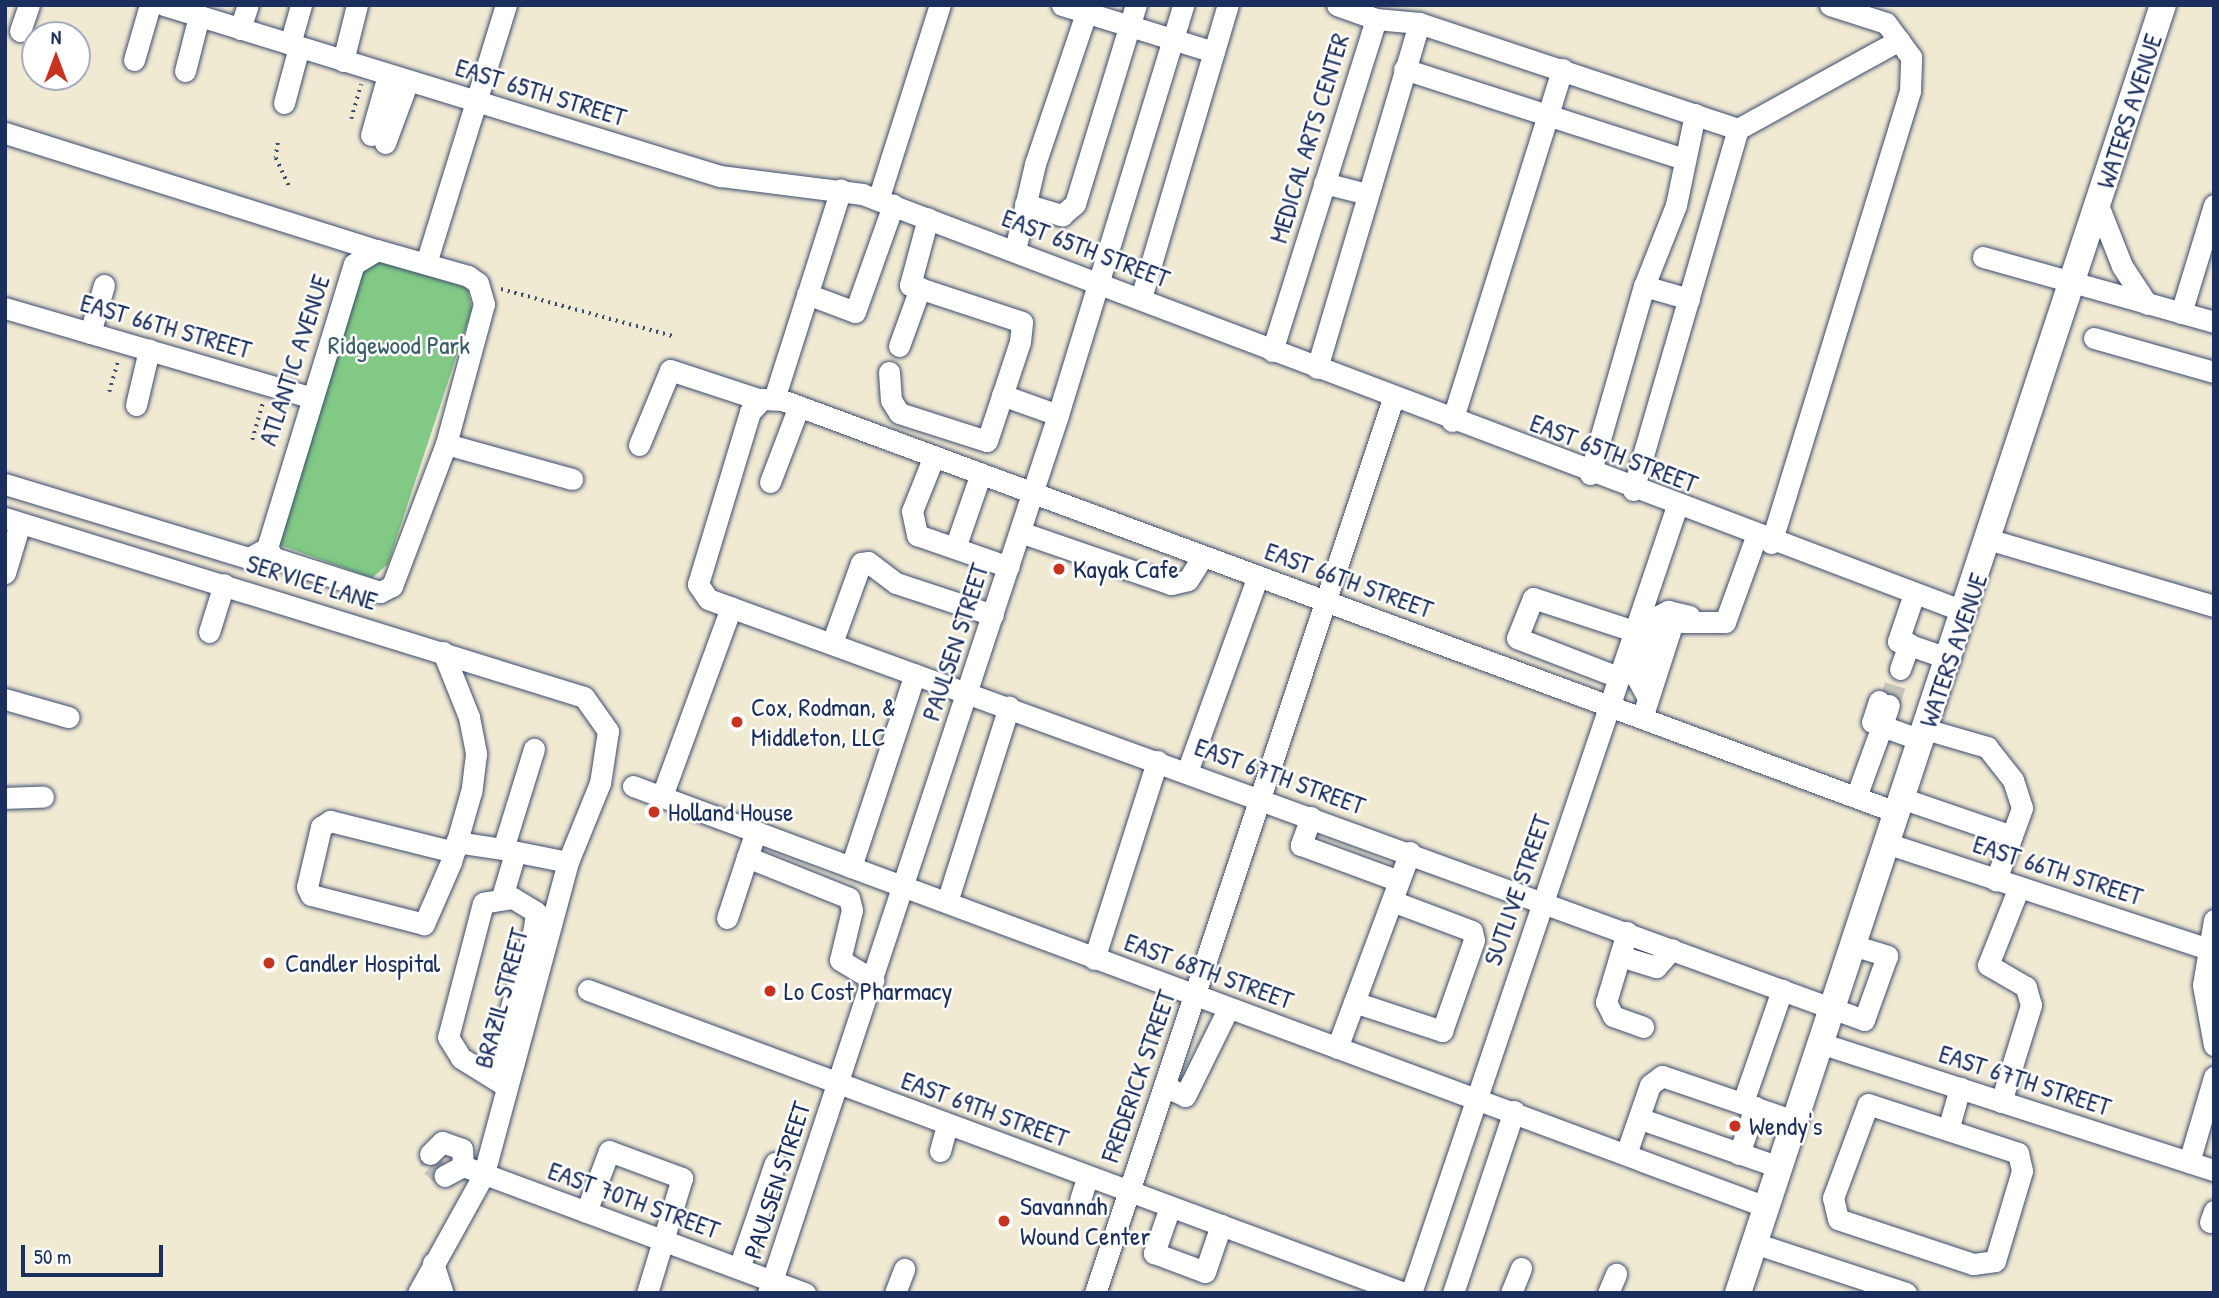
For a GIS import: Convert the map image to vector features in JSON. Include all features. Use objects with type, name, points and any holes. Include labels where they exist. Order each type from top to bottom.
[{"type":"main road","name":"WATERS AVENUE","points":[[1738,1293],[1898,805],[1991,540],[2163,5]]},
{"type":"street","points":[[20,31],[29,5]]},
{"type":"street","points":[[139,5],[129,57],[150,5]]},
{"type":"street","name":"EAST 65TH STREET","points":[[164,5],[720,176],[841,189],[885,203],[1099,281],[1393,399],[1763,540],[1966,612]]},
{"type":"street","points":[[240,29],[248,5]]},
{"type":"street","points":[[284,103],[301,5]]},
{"type":"street","points":[[343,61],[357,5]]},
{"type":"street","points":[[426,260],[506,5]]},
{"type":"street","points":[[807,295],[855,312],[940,5]]},
{"type":"street","points":[[1062,5],[1214,52]]},
{"type":"street","points":[[1026,204],[1062,215],[1075,204],[1136,5]]},
{"type":"street","name":"PAULSEN STREET","points":[[770,1287],[1033,493],[1183,5]]},
{"type":"street","points":[[1141,298],[1228,5]]},
{"type":"street","points":[[1337,5],[1376,19]]},
{"type":"street","points":[[1645,708],[1673,622],[1695,617],[1724,622],[1763,540],[1910,91],[1911,57],[1899,40],[1889,14],[1830,5]]},
{"type":"street","points":[[1015,250],[1026,204],[1086,13]]},
{"type":"street","points":[[185,71],[200,16]]},
{"type":"street","name":"MEDICAL ARTS CENTER","points":[[1272,351],[1376,19],[1419,23],[1738,129]]},
{"type":"street","points":[[1317,368],[1419,23]]},
{"type":"street","points":[[1633,490],[1738,129],[1899,40]]},
{"type":"street","points":[[1404,69],[1682,158]]},
{"type":"street","points":[[1452,421],[1562,69]]},
{"type":"street","points":[[378,139],[398,78]]},
{"type":"street","points":[[1590,474],[1644,286],[1676,205],[1682,158],[1695,114]]},
{"type":"street","points":[[5,133],[377,250],[426,260],[478,284],[484,304],[446,444],[392,586],[380,592],[274,558],[267,548],[249,558],[5,484]]},
{"type":"street","points":[[1324,183],[1367,194]]},
{"type":"street","points":[[770,482],[779,401],[807,295],[841,189]]},
{"type":"street","points":[[2098,205],[2122,266],[2147,304]]},
{"type":"street","points":[[2181,313],[2214,205]]},
{"type":"street","points":[[890,372],[891,400],[899,413],[974,440],[987,441],[1023,322],[910,285],[928,218]]},
{"type":"street","name":"ATLANTIC AVENUE","points":[[267,548],[310,397],[354,264],[377,250]]},
{"type":"street","points":[[1983,257],[2214,322]]},
{"type":"street","points":[[90,333],[104,285]]},
{"type":"street","points":[[1644,286],[1689,299]]},
{"type":"street","points":[[899,346],[920,288]]},
{"type":"street","name":"EAST 66TH STREET","points":[[5,308],[310,397]]},
{"type":"street","points":[[2094,338],[2214,372]]},
{"type":"street","points":[[136,405],[149,350]]},
{"type":"street","name":"EAST 66TH STREET","points":[[639,445],[670,370],[779,401],[1609,705],[1645,708],[1856,797],[1898,805],[2012,836]]},
{"type":"street","points":[[1002,395],[1058,415]]},
{"type":"street","name":"FREDERICK STREET","points":[[1095,1293],[1393,399]]},
{"type":"street","name":"EAST 67TH STREET","points":[[779,401],[750,412],[698,584],[708,599],[1410,852],[1864,1020]]},
{"type":"street","points":[[446,444],[572,478]]},
{"type":"street","points":[[934,456],[912,511],[917,535],[1009,567]]},
{"type":"street","points":[[955,548],[981,474]]},
{"type":"street","name":"SUTLIVE STREET","points":[[1411,1293],[1677,506]]},
{"type":"street","points":[[5,573],[13,520]]},
{"type":"street","name":"SERVICE LANE","points":[[13,520],[584,697],[594,712]]},
{"type":"street","points":[[1020,531],[1171,584],[1188,580],[1203,556]]},
{"type":"street","points":[[1991,540],[2214,606]]},
{"type":"street","points":[[832,643],[861,563],[884,568],[896,583],[993,615]]},
{"type":"street","points":[[1187,772],[1258,576]]},
{"type":"street","points":[[209,632],[224,584]]},
{"type":"street","points":[[1895,667],[1904,642],[1914,594]]},
{"type":"street","points":[[1618,677],[1517,638],[1533,598],[1634,631]]},
{"type":"street","points":[[662,796],[731,607]]},
{"type":"street","points":[[1904,642],[1950,659]]},
{"type":"street","points":[[443,652],[469,716],[476,754],[455,847],[424,924],[311,895],[307,887],[321,827],[330,821],[455,847],[509,851],[568,862]]},
{"type":"street","points":[[851,867],[915,674]]},
{"type":"street","points":[[5,699],[68,717]]},
{"type":"street","points":[[1856,797],[1882,726],[1884,703]]},
{"type":"street","points":[[947,902],[1009,707]]},
{"type":"street","name":"BRAZIL STREET","points":[[418,1293],[484,1174],[499,1081],[568,862],[600,783],[608,731],[594,712]]},
{"type":"street","points":[[1882,726],[1923,734],[1993,754],[2013,780],[2022,808],[1996,880]]},
{"type":"street","points":[[502,897],[509,851],[534,749]]},
{"type":"street","points":[[1094,959],[1157,761]]},
{"type":"street","name":"EAST 68TH STREET","points":[[633,786],[1194,997],[1477,1097],[1766,1207]]},
{"type":"street","points":[[5,798],[43,797]]},
{"type":"street","points":[[1311,817],[1301,845],[1472,931],[1474,940],[1442,1031],[1354,1003]]},
{"type":"street","points":[[727,918],[756,831]]},
{"type":"street","name":"EAST 66TH STREET","points":[[1886,843],[2210,950]]},
{"type":"street","points":[[1337,1048],[1410,852]]},
{"type":"street","points":[[747,857],[849,898],[852,910],[840,960],[873,980]]},
{"type":"street","points":[[2001,1102],[2031,1005],[2026,987],[1988,965],[2019,887]]},
{"type":"street","points":[[502,897],[536,912],[499,1081],[461,1058],[448,1037],[483,903],[502,897]]},
{"type":"street","points":[[2214,920],[2203,985],[2214,1045]]},
{"type":"street","points":[[1627,932],[1606,1002],[1613,1016],[1643,1027]]},
{"type":"street","points":[[1852,945],[1887,956],[1853,1054]]},
{"type":"street","points":[[1620,956],[1656,967],[1672,949]]},
{"type":"street","name":"EAST 69TH STREET","points":[[588,990],[1404,1293]]},
{"type":"street","points":[[1740,1154],[1749,1105],[1782,990]]},
{"type":"street","points":[[1164,1086],[1185,1096],[1228,1009]]},
{"type":"street","name":"EAST 67TH STREET","points":[[1820,1043],[2214,1170]]},
{"type":"street","points":[[1626,1154],[1641,1119],[1650,1085],[1662,1076],[1794,1121]]},
{"type":"street","points":[[2189,1162],[2209,1111],[2214,1077]]},
{"type":"street","points":[[1948,1130],[1960,1088]]},
{"type":"street","points":[[1868,1104],[1948,1130],[2018,1153],[2022,1171],[1995,1261],[1973,1264],[1838,1219],[1833,1198],[1868,1104]]},
{"type":"street","points":[[1453,1293],[1514,1111]]},
{"type":"street","points":[[1641,1119],[1779,1167]]},
{"type":"street","points":[[940,1151],[947,1125]]},
{"type":"street","name":"EAST 70TH STREET","points":[[430,1154],[442,1142],[453,1142],[464,1155],[454,1171],[484,1174],[739,1268],[770,1287],[805,1293]]},
{"type":"street","points":[[586,1212],[609,1152],[682,1178],[646,1293]]},
{"type":"street","points":[[739,1268],[775,1163]]},
{"type":"street","points":[[1080,1200],[1088,1176]]},
{"type":"street","points":[[761,1204],[794,1216]]},
{"type":"street","points":[[1170,1207],[1154,1253],[1205,1272],[1221,1226]]},
{"type":"street","points":[[1754,1243],[1906,1293]]},
{"type":"street","points":[[433,1263],[443,1293]]},
{"type":"street","points":[[1511,1293],[1521,1268]]},
{"type":"street","points":[[895,1293],[904,1269]]},
{"type":"path","points":[[351,119],[366,68]]},
{"type":"path","points":[[278,143],[276,158],[290,188]]},
{"type":"path","points":[[478,284],[673,335]]},
{"type":"path","points":[[109,392],[123,342]]},
{"type":"path","points":[[252,440],[268,384]]},
{"type":"green space","name":"Ridgewood Park","points":[[373,258],[467,288],[472,309],[388,564],[372,578],[277,544],[361,268]]},
{"type":"tunnel","points":[[1889,705],[1900,669]]},
{"type":"tunnel","points":[[430,1154],[431,1165],[444,1176]]},
{"type":"place","name":"Kayak Cafe","points":[[1059,569]]},
{"type":"place","name":"Cox, Rodman, & Middleton, LLC","points":[[737,722]]},
{"type":"place","name":"Holland House","points":[[654,812]]},
{"type":"place","name":"Candler Hospital","points":[[269,963]]},
{"type":"place","name":"Lo Cost Pharmacy","points":[[770,991]]},
{"type":"place","name":"Wendy's","points":[[1735,1126]]},
{"type":"place","name":"Savannah Wound Center","points":[[1004,1221]]}]
